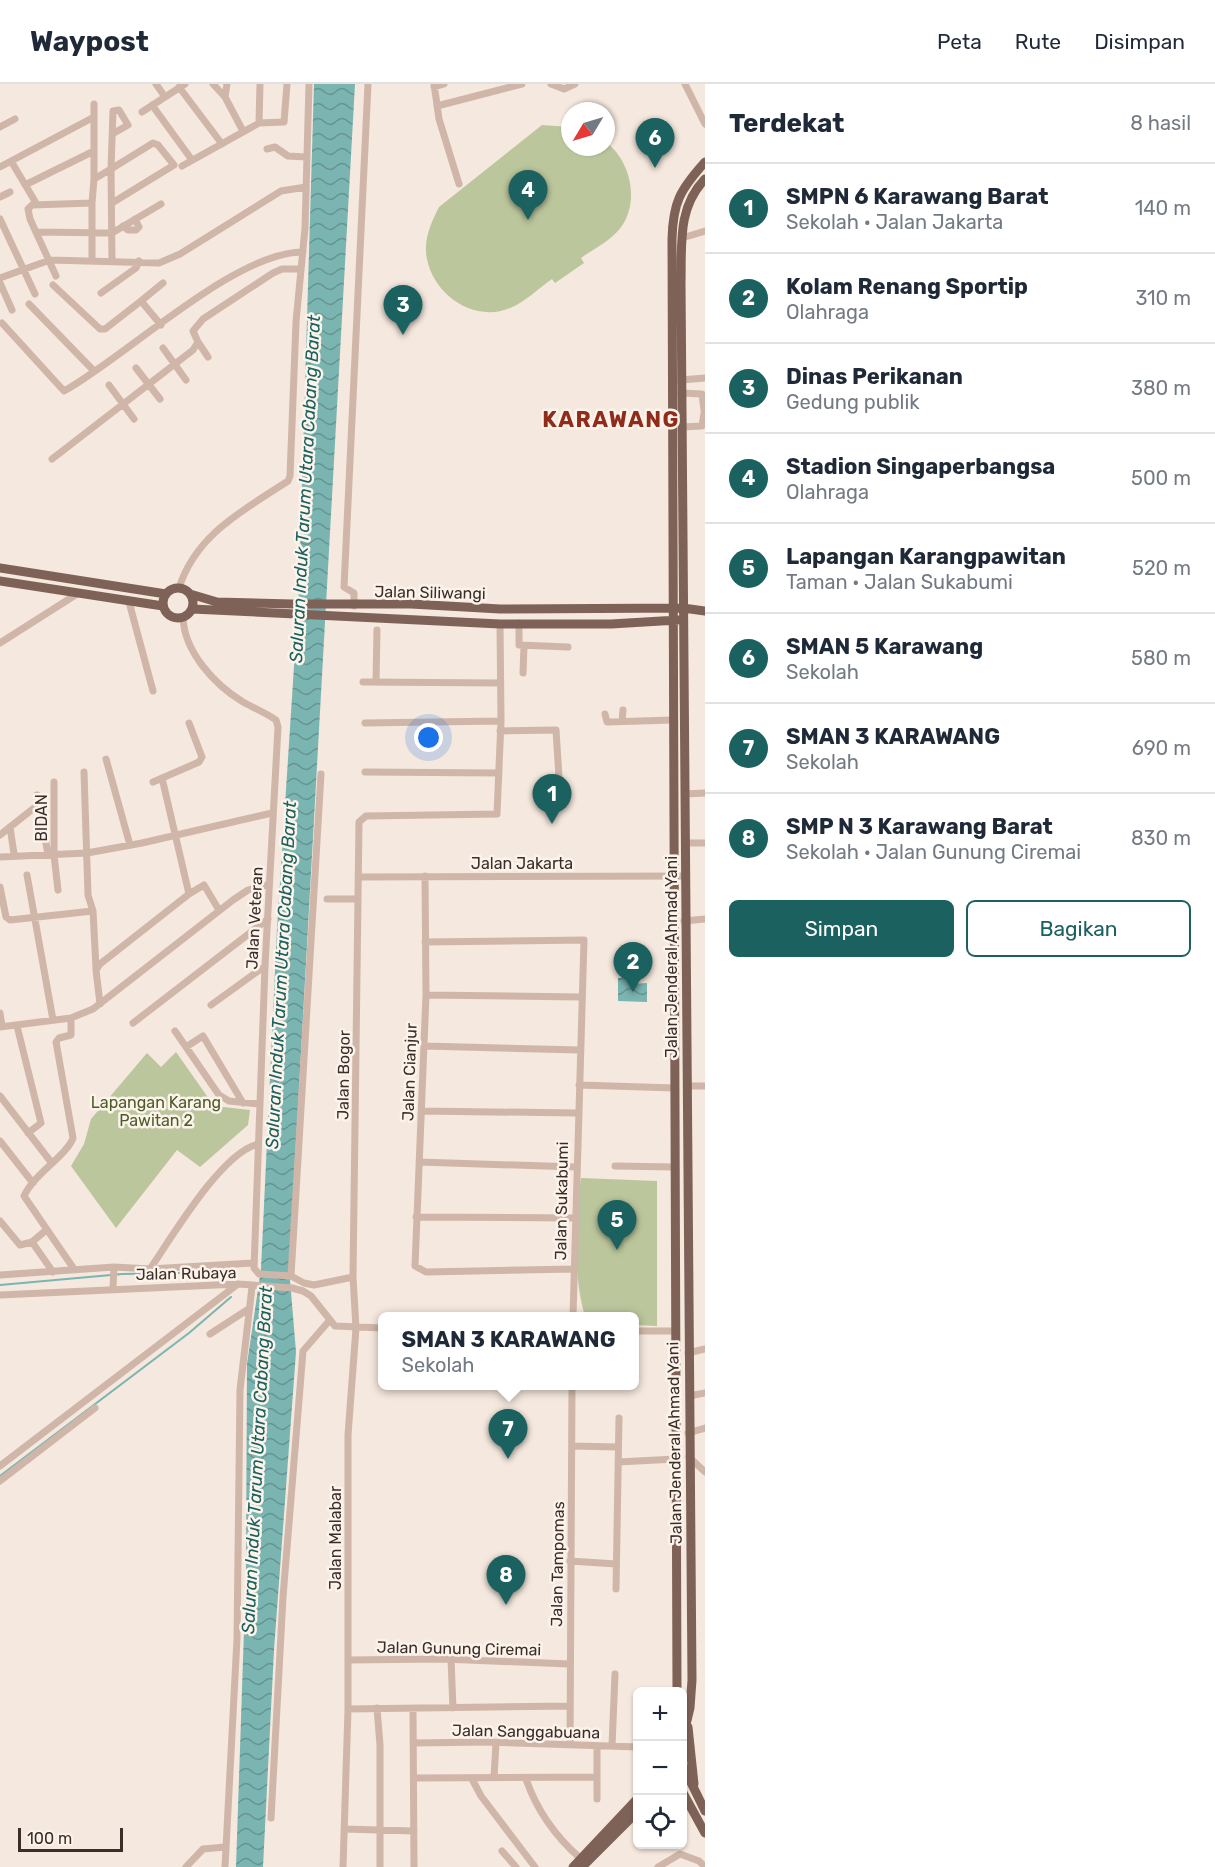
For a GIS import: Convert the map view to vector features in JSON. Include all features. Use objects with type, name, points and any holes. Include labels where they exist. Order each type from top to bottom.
[{"type":"main road","name":"Jalan Jenderal Ahmad Yani","points":[[678,1687],[671,608],[678,400],[673,212],[683,188],[705,162]]},
{"type":"main road","name":"Jalan Jenderal Ahmad Yani","points":[[687,1727],[692,1680],[684,921],[686,876],[683,608],[677,451],[682,427],[678,400],[681,380],[682,238],[688,202],[693,192],[705,179]]},
{"type":"main road","points":[[0,568],[166,594],[179,588],[190,594],[192,609],[183,617],[171,616],[163,606],[0,581]]},
{"type":"main road","points":[[163,606],[166,594]]},
{"type":"main road","name":"Jalan Siliwangi","points":[[190,594],[217,602],[334,606],[411,604],[500,609],[683,608],[704,611]]},
{"type":"main road","points":[[410,620],[411,604]]},
{"type":"main road","name":"Jalan Siliwangi","points":[[192,609],[335,618],[500,624],[672,621],[704,611]]},
{"type":"main road","points":[[581,609],[583,623]]},
{"type":"main road","points":[[688,1724],[694,1784]]},
{"type":"main road","points":[[687,1772],[705,1811]]},
{"type":"main road","points":[[581,1862],[633,1804]]},
{"type":"main road","points":[[687,1805],[705,1833]]},
{"type":"main road","points":[[573,1867],[633,1815]]},
{"type":"street","points":[[156,84],[165,97]]},
{"type":"street","points":[[213,84],[225,97],[243,131]]},
{"type":"street","points":[[225,97],[227,84]]},
{"type":"street","points":[[259,123],[260,84]]},
{"type":"street","points":[[182,166],[259,123],[284,122],[287,84]]},
{"type":"street","points":[[179,588],[186,570],[210,536],[234,514],[288,481],[290,476],[303,252],[309,84]]},
{"type":"street","points":[[354,606],[354,592],[344,587],[368,84]]},
{"type":"street","points":[[444,84],[434,86],[437,106],[459,184]]},
{"type":"street","points":[[437,106],[522,84]]},
{"type":"street","points":[[551,84],[564,89],[575,84]]},
{"type":"street","points":[[685,84],[705,124]]},
{"type":"street","points":[[142,112],[182,86],[222,144]]},
{"type":"street","points":[[92,260],[94,104]]},
{"type":"street","points":[[152,105],[192,160]]},
{"type":"street","points":[[112,261],[113,111],[119,110],[128,125],[114,133]]},
{"type":"street","points":[[0,166],[94,117]]},
{"type":"street","points":[[0,127],[15,119]]},
{"type":"street","points":[[94,179],[153,143],[158,145],[174,165],[112,203]]},
{"type":"street","points":[[267,149],[275,147],[288,156],[306,157]]},
{"type":"street","points":[[25,185],[94,151]]},
{"type":"street","points":[[11,161],[36,203]]},
{"type":"street","points":[[0,278],[50,260],[163,262],[206,239],[281,191],[306,187]]},
{"type":"street","points":[[0,196],[10,192]]},
{"type":"street","points":[[56,276],[28,213],[30,206],[36,203],[92,203]]},
{"type":"street","points":[[36,232],[112,233],[123,226],[128,231],[136,230],[139,227],[135,219],[161,204]]},
{"type":"street","points":[[0,219],[35,294]]},
{"type":"street","points":[[682,238],[705,231]]},
{"type":"street","points":[[2,323],[63,391],[245,270],[282,253],[303,252]]},
{"type":"street","points":[[101,293],[136,268],[139,261]]},
{"type":"street","points":[[208,357],[193,330],[204,319],[273,273],[282,269],[301,270]]},
{"type":"street","points":[[53,285],[103,330],[164,283]]},
{"type":"street","points":[[0,284],[12,309]]},
{"type":"street","points":[[141,301],[160,326]]},
{"type":"street","points":[[29,304],[93,371]]},
{"type":"street","points":[[52,459],[175,365],[197,347],[198,342]]},
{"type":"street","points":[[163,348],[186,380]]},
{"type":"street","points":[[136,368],[160,399]]},
{"type":"street","points":[[681,380],[705,378]]},
{"type":"street","points":[[109,385],[134,419]]},
{"type":"street","points":[[678,400],[702,394],[704,411],[702,426],[682,427]]},
{"type":"street","points":[[0,643],[77,594]]},
{"type":"street","points":[[129,602],[153,691]]},
{"type":"street","name":"Jalan Veteran","points":[[183,617],[185,633],[208,671],[241,701],[277,722],[253,1263]]},
{"type":"street","points":[[519,623],[518,643],[524,646],[568,647]]},
{"type":"street","points":[[365,772],[500,773],[500,624]]},
{"type":"street","points":[[376,682],[377,630]]},
{"type":"street","points":[[523,673],[524,646]]},
{"type":"street","points":[[363,682],[500,683]]},
{"type":"street","points":[[622,721],[623,710]]},
{"type":"street","points":[[605,714],[607,722],[653,717],[673,720]]},
{"type":"street","points":[[365,723],[501,721]]},
{"type":"street","points":[[153,782],[199,762],[202,757],[189,723]]},
{"type":"street","points":[[500,731],[556,730],[559,777]]},
{"type":"street","points":[[106,759],[130,845]]},
{"type":"street","points":[[84,772],[88,895],[93,911],[100,1004]]},
{"type":"street","name":"Jalan Bogor","points":[[356,1328],[353,1277],[359,822],[366,816],[497,814],[500,773]]},
{"type":"street","points":[[291,1276],[321,774]]},
{"type":"street","points":[[162,778],[189,894]]},
{"type":"street","name":"BIDAN","points":[[51,854],[54,782]]},
{"type":"street","points":[[685,794],[705,793]]},
{"type":"street","points":[[37,795],[58,890]]},
{"type":"street","points":[[0,835],[39,804]]},
{"type":"street","points":[[0,857],[14,854],[87,853],[175,836],[272,813]]},
{"type":"street","points":[[10,827],[14,854]]},
{"type":"street","points":[[685,843],[705,843]]},
{"type":"street","points":[[27,875],[53,1020]]},
{"type":"street","name":"Jalan Cianjur","points":[[425,876],[426,995],[414,1256],[417,1269],[426,1272],[573,1269]]},
{"type":"street","name":"Jalan Jakarta","points":[[358,877],[686,876]]},
{"type":"street","points":[[0,1013],[1,1027],[71,1018],[100,1004],[219,910],[248,890],[269,884]]},
{"type":"street","points":[[96,970],[189,894],[204,885],[219,910]]},
{"type":"street","points":[[0,887],[8,919],[93,911]]},
{"type":"street","points":[[327,898],[358,898]]},
{"type":"street","points":[[684,921],[705,918]]},
{"type":"street","points":[[133,1023],[268,919]]},
{"type":"street","name":"Jalan Sukabumi","points":[[425,942],[584,940],[577,1113],[573,1312]]},
{"type":"street","points":[[211,1005],[265,966]]},
{"type":"street","points":[[426,995],[581,997]]},
{"type":"street","points":[[71,1018],[71,1035],[59,1038],[56,1042],[73,1138],[70,1145],[51,1162],[24,1196],[45,1231],[74,1269]]},
{"type":"street","points":[[17,1026],[41,1123],[28,1133]]},
{"type":"street","points":[[176,1031],[219,1095],[229,1101],[259,1104]]},
{"type":"street","points":[[186,1047],[203,1036],[243,1103]]},
{"type":"street","points":[[424,1046],[580,1050]]},
{"type":"street","points":[[579,1085],[675,1088]]},
{"type":"street","points":[[687,1086],[705,1086]]},
{"type":"street","points":[[0,1096],[51,1162]]},
{"type":"street","points":[[422,1111],[577,1113]]},
{"type":"street","points":[[0,1141],[33,1183]]},
{"type":"street","points":[[150,1269],[201,1194],[238,1154],[258,1144]]},
{"type":"street","points":[[419,1162],[576,1167]]},
{"type":"street","points":[[615,1166],[674,1167]]},
{"type":"street","points":[[416,1217],[575,1218]]},
{"type":"street","points":[[0,1221],[15,1242],[25,1245],[45,1231]]},
{"type":"street","points":[[32,1242],[53,1272]]},
{"type":"street","points":[[0,1275],[74,1269],[150,1269],[253,1263]]},
{"type":"street","name":"Jalan Rubaya","points":[[253,1263],[259,1274],[291,1276],[314,1285],[353,1277]]},
{"type":"street","points":[[113,1286],[114,1268]]},
{"type":"street","points":[[0,1466],[238,1284]]},
{"type":"street","name":"Jalan Rubaya","points":[[0,1296],[113,1286],[238,1284],[254,1287],[292,1288],[303,1290],[311,1296],[329,1321]]},
{"type":"street","points":[[225,1867],[237,1639],[240,1390],[247,1310],[254,1287]]},
{"type":"street","points":[[210,1335],[247,1310]]},
{"type":"street","points":[[272,1818],[284,1597],[303,1351],[329,1321],[335,1326],[378,1328]]},
{"type":"street","name":"Jalan Malabar","points":[[343,1867],[348,1710],[348,1435],[356,1328]]},
{"type":"street","points":[[639,1332],[674,1331]]},
{"type":"street","points":[[688,1353],[705,1350]]},
{"type":"street","name":"Jalan Tampomas","points":[[570,1744],[572,1390]]},
{"type":"street","points":[[688,1396],[705,1393]]},
{"type":"street","points":[[0,1481],[95,1408]]},
{"type":"street","points":[[616,1589],[619,1418]]},
{"type":"street","points":[[688,1433],[705,1428]]},
{"type":"street","points":[[572,1446],[617,1447]]},
{"type":"street","points":[[688,1456],[702,1465],[705,1472]]},
{"type":"street","points":[[618,1462],[676,1459]]},
{"type":"street","points":[[570,1561],[616,1564]]},
{"type":"street","points":[[451,1659],[453,1708]]},
{"type":"street","name":"Jalan Gunung Ciremai","points":[[348,1660],[451,1659],[569,1664]]},
{"type":"street","points":[[612,1746],[615,1674]]},
{"type":"street","points":[[348,1710],[569,1706]]},
{"type":"street","points":[[377,1708],[380,1745],[380,1867]]},
{"type":"street","points":[[413,1708],[414,1867]]},
{"type":"street","name":"Jalan Sanggabuana","points":[[413,1743],[633,1747]]},
{"type":"street","points":[[494,1777],[496,1743]]},
{"type":"street","points":[[597,1746],[597,1799]]},
{"type":"street","points":[[414,1778],[597,1777]]},
{"type":"street","points":[[472,1779],[481,1796],[535,1867]]},
{"type":"street","points":[[526,1779],[545,1819],[581,1862]]},
{"type":"street","points":[[344,1829],[414,1831]]},
{"type":"street","points":[[186,1867],[203,1849],[225,1847]]},
{"type":"street","points":[[502,1851],[516,1867]]},
{"type":"street","points":[[658,1867],[680,1854],[702,1864],[705,1855]]},
{"type":"green space","points":[[542,125],[561,126],[561,156],[615,156],[615,151],[628,173],[631,199],[624,223],[616,233],[581,258],[584,263],[555,283],[552,279],[516,305],[496,312],[470,309],[458,303],[438,284],[431,272],[426,252],[427,238],[439,207]]},
{"type":"green space","name":"Lapangan Karang Pawitan 2","points":[[176,1052],[214,1106],[250,1110],[248,1125],[200,1167],[177,1150],[116,1228],[71,1166],[84,1144],[91,1119],[147,1053],[161,1067]]},
{"type":"green space","points":[[581,1178],[657,1181],[657,1326],[639,1325],[639,1312],[584,1312],[578,1284],[577,1211]]},
{"type":"water","name":"Saluran Induk Tarum Utara Cabang Barat","points":[[314,84],[355,84],[289,1268],[296,1352],[274,1650],[263,1867],[236,1867],[246,1571],[247,1364],[261,1269],[277,929],[299,589]]},
{"type":"water","points":[[618,978],[632,978],[632,984],[647,983],[647,1002],[618,1001]]},
{"type":"waterway","points":[[0,1285],[122,1274],[234,1272]]},
{"type":"waterway","points":[[0,1476],[189,1333],[231,1297]]},
{"type":"place","name":"SMAN 5 Karawang","points":[[655,168]]},
{"type":"place","name":"Stadion Singaperbangsa","points":[[528,220]]},
{"type":"place","name":"Dinas Perikanan","points":[[403,335]]},
{"type":"place","name":"SMPN 6 Karawang Barat","points":[[552,824]]},
{"type":"place","name":"Kolam Renang Sportip","points":[[633,992]]},
{"type":"place","name":"Lapangan Karangpawitan","points":[[617,1250]]},
{"type":"place","name":"SMAN 3 KARAWANG","points":[[508,1459]]},
{"type":"place","name":"SMP N 3 Karawang Barat","points":[[506,1605]]},
{"type":"district","name":"KARAWANG","points":[[611,419]]}]
